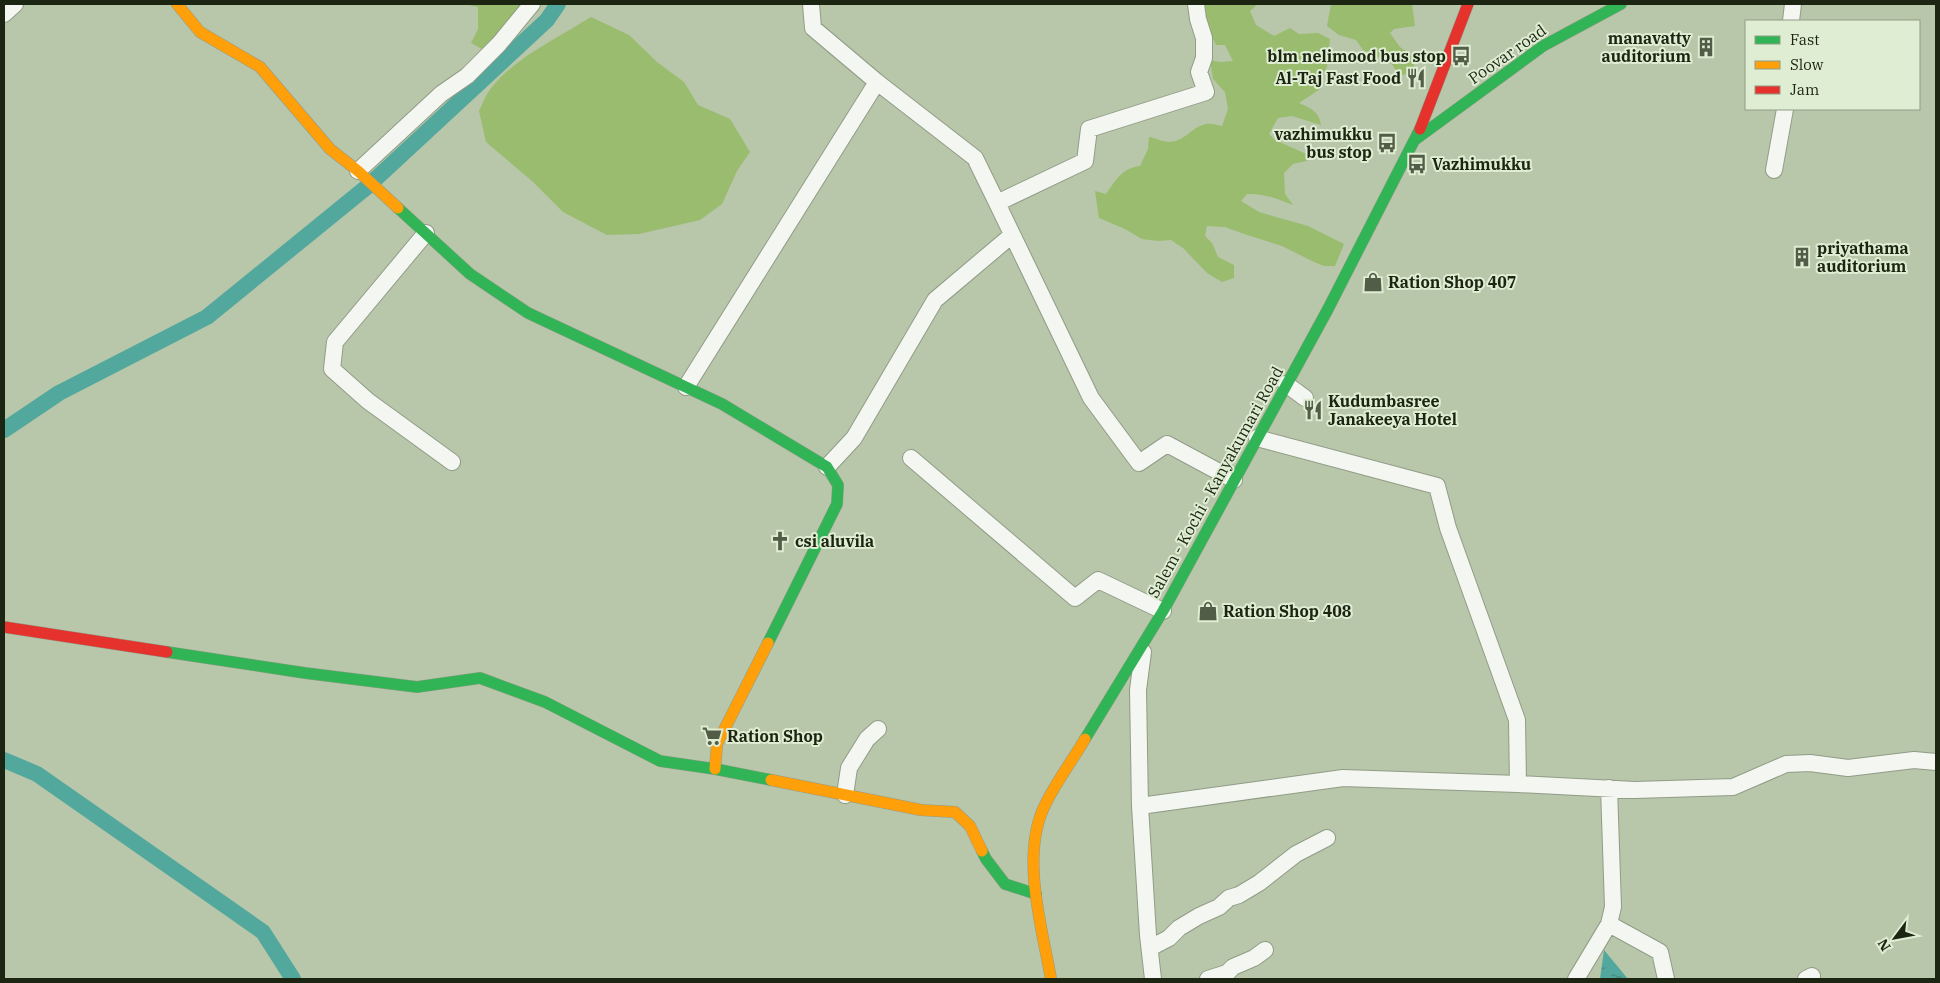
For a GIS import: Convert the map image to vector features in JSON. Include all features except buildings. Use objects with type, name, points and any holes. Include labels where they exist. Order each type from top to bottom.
[{"type":"street","points":[[4,14],[15,4]]},
{"type":"street","points":[[178,4],[200,32],[260,67],[330,148],[358,171],[470,274],[528,313],[722,404],[827,467],[838,485],[837,504],[717,744],[715,769]]},
{"type":"street","points":[[358,171],[441,94],[467,76],[499,44],[532,4]]},
{"type":"street","points":[[812,4],[813,28],[877,82],[975,158],[1091,398],[1139,463],[1167,444],[1234,480]]},
{"type":"street","points":[[997,203],[1085,161],[1089,129],[1206,92],[1199,72],[1204,58],[1204,38],[1196,4]]},
{"type":"street","name":"Salem - Kochi - Kanyakumari Road","points":[[1051,979],[1036,894],[1033,845],[1044,806],[1163,611],[1416,139],[1468,4]]},
{"type":"street","name":"Poovar road","points":[[1416,139],[1543,46],[1621,4]]},
{"type":"street","points":[[1791,20],[1793,4]]},
{"type":"street","points":[[686,387],[877,82]]},
{"type":"street","points":[[1774,170],[1785,110]]},
{"type":"street","points":[[426,233],[334,342],[332,369],[368,401],[452,462]]},
{"type":"street","points":[[827,467],[854,438],[935,300],[1012,235]]},
{"type":"street","points":[[1286,384],[1305,398]]},
{"type":"street","points":[[1257,438],[1437,486],[1448,528],[1517,720],[1518,784]]},
{"type":"street","points":[[911,458],[1075,598],[1098,580],[1163,611]]},
{"type":"street","points":[[4,627],[305,673],[417,687],[480,678],[545,702],[660,761],[715,769],[921,810],[955,812],[970,826],[986,859],[1005,884],[1036,894]]},
{"type":"street","points":[[1145,641],[1138,690],[1140,806],[1153,979]]},
{"type":"street","points":[[846,795],[849,768],[867,739],[878,729]]},
{"type":"street","points":[[1140,806],[1343,778],[1635,790],[1733,787],[1786,764],[1810,763],[1848,768],[1914,760],[1936,762]]},
{"type":"street","points":[[1576,979],[1609,924],[1613,907],[1609,788]]},
{"type":"street","points":[[1150,948],[1169,938],[1179,928],[1218,907],[1229,898],[1239,896],[1296,854],[1327,838]]},
{"type":"street","points":[[1609,924],[1660,952],[1666,979]]},
{"type":"street","points":[[1208,979],[1228,973],[1233,967],[1254,958],[1265,950]]},
{"type":"green space","points":[[464,4],[522,4],[509,22],[482,49],[471,43],[478,29],[478,7]]},
{"type":"green space","points":[[1204,4],[1258,4],[1250,11],[1256,25],[1274,36],[1290,28],[1299,34],[1318,33],[1330,39],[1327,67],[1322,77],[1320,89],[1299,103],[1316,113],[1321,125],[1292,116],[1278,118],[1269,134],[1275,140],[1313,157],[1293,164],[1284,173],[1285,194],[1293,205],[1259,194],[1247,194],[1241,201],[1259,212],[1308,226],[1344,244],[1335,266],[1324,266],[1282,246],[1225,227],[1207,226],[1205,236],[1212,243],[1218,257],[1234,265],[1234,278],[1222,282],[1207,273],[1183,248],[1171,240],[1142,239],[1125,229],[1099,218],[1095,191],[1106,194],[1124,172],[1140,166],[1148,149],[1149,137],[1167,142],[1175,141],[1206,124],[1222,126],[1228,109],[1225,92],[1213,79],[1210,60],[1220,62],[1233,61],[1225,45],[1216,45],[1208,28]]},
{"type":"green space","points":[[1331,4],[1412,4],[1415,26],[1394,29],[1390,33],[1400,47],[1410,54],[1415,68],[1409,74],[1399,75],[1391,63],[1363,50],[1356,40],[1339,35],[1327,26]]},
{"type":"green space","points":[[591,17],[629,35],[657,62],[684,82],[698,105],[730,119],[750,152],[737,171],[722,204],[700,220],[639,234],[607,235],[563,212],[532,181],[486,142],[479,111],[492,87],[525,57]]},
{"type":"water","points":[[1604,950],[1628,979],[1600,979]]},
{"type":"waterway","points":[[4,430],[59,393],[207,317],[368,186],[547,20],[558,4]]},
{"type":"waterway","points":[[4,760],[37,774],[263,932],[293,979]]},
{"type":"traffic: fast","points":[[1416,139],[1543,46],[1621,4]]},
{"type":"traffic: fast","points":[[1085,739],[1163,611],[1328,309],[1420,129]]},
{"type":"traffic: fast","points":[[398,208],[470,274],[528,313],[722,404],[827,467],[838,485],[837,504],[768,643]]},
{"type":"traffic: fast","points":[[167,652],[305,673],[417,687],[480,678],[545,702],[660,761],[771,780]]},
{"type":"traffic: fast","points":[[982,851],[1005,884],[1036,894]]},
{"type":"traffic: slow","points":[[177,4],[200,32],[260,67],[330,149],[358,171],[398,208]]},
{"type":"traffic: slow","points":[[715,769],[717,744],[768,643]]},
{"type":"traffic: slow","points":[[1051,979],[1035,891],[1034,846],[1038,825],[1045,805],[1085,739]]},
{"type":"traffic: slow","points":[[771,780],[921,810],[955,812],[970,826],[982,851]]},
{"type":"traffic: jam","points":[[1420,129],[1468,4]]},
{"type":"traffic: jam","points":[[4,627],[167,652]]},
{"type":"place","name":"manavatty auditorium","points":[[1706,47]]},
{"type":"place","name":"blm nelimood bus stop","points":[[1461,56]]},
{"type":"place","name":"Al-Taj Fast Food","points":[[1416,78]]},
{"type":"place","name":"vazhimukku bus stop","points":[[1387,143]]},
{"type":"place","name":"Vazhimukku","points":[[1417,164]]},
{"type":"place","name":"priyathama auditorium","points":[[1802,257]]},
{"type":"place","name":"Ration Shop 407","points":[[1373,282]]},
{"type":"place","name":"Kudumbasree Janakeeya Hotel","points":[[1313,410]]},
{"type":"place","name":"csi aluvila","points":[[780,541]]},
{"type":"place","name":"Ration Shop 408","points":[[1208,611]]},
{"type":"place","name":"Ration Shop","points":[[712,736]]}]
